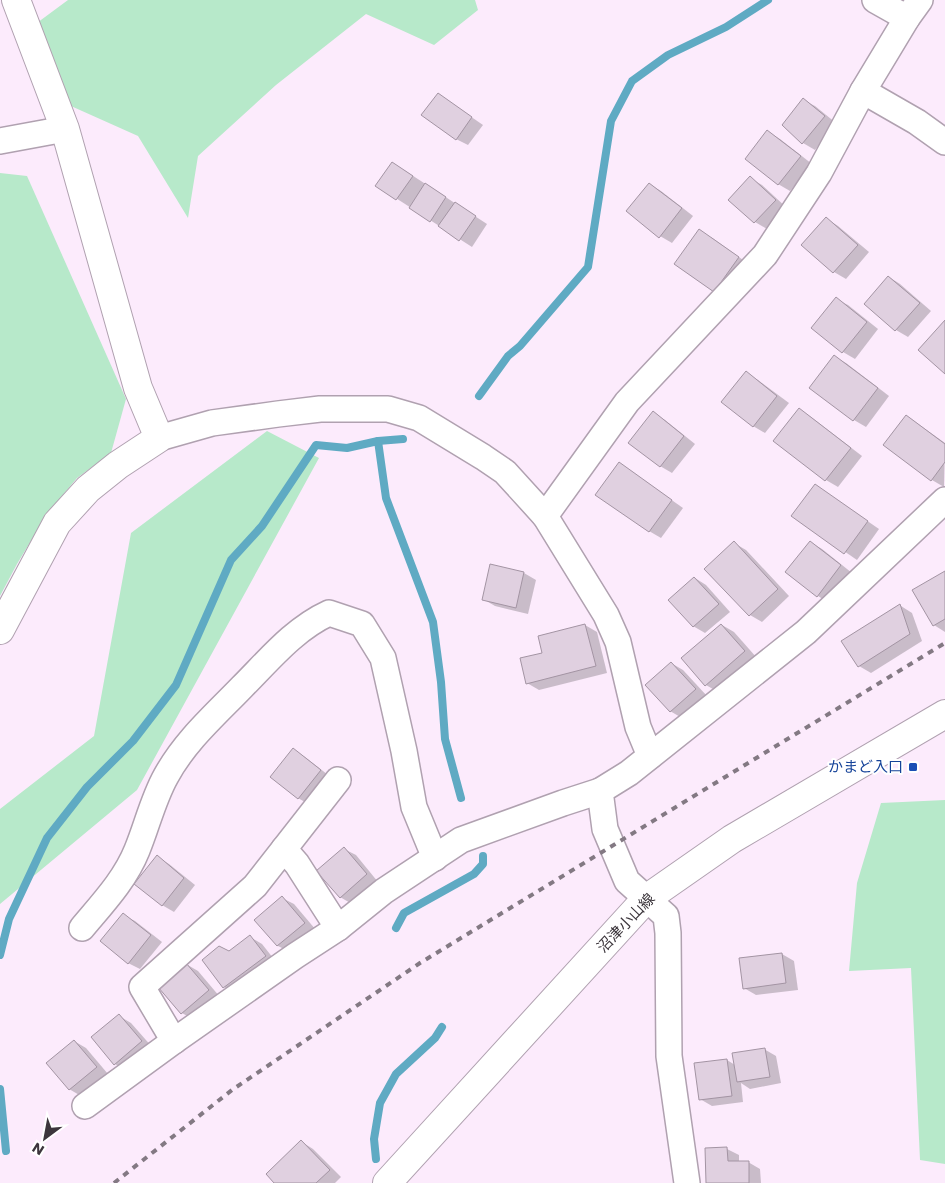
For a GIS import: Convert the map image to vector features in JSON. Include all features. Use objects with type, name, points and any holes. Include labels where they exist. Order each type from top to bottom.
[{"type":"main road","points":[[0,630],[57,523],[88,489],[118,464],[159,438],[138,388],[65,129],[16,0]]},
{"type":"main road","name":"沼津小山線","points":[[387,1183],[646,898],[732,838],[945,714]]},
{"type":"street","points":[[545,516],[627,402],[765,255],[819,173],[863,91],[913,9],[875,0]]},
{"type":"street","points":[[863,91],[917,122],[945,142]]},
{"type":"street","points":[[0,141],[65,129]]},
{"type":"street","points":[[159,438],[212,423],[278,414],[320,409],[388,409],[419,418],[483,457],[505,472],[545,516],[606,615],[618,642],[638,727],[650,756]]},
{"type":"street","points":[[85,1106],[174,1041],[338,928],[384,891],[461,840],[600,791],[629,773],[806,632],[945,500]]},
{"type":"street","points":[[82,928],[113,891],[132,863],[164,778],[195,734],[283,645],[313,620],[329,613],[362,624],[383,658],[404,751],[414,807],[435,858]]},
{"type":"street","points":[[174,1041],[142,987],[255,886],[338,780]]},
{"type":"street","points":[[600,791],[606,829],[627,880],[666,916],[668,933],[669,1056],[687,1183]]},
{"type":"street","points":[[284,849],[297,864],[338,928]]},
{"type":"green space","points":[[68,0],[475,0],[478,10],[434,45],[366,14],[276,85],[198,156],[188,218],[138,136],[53,98],[22,34]]},
{"type":"green space","points":[[0,173],[27,176],[126,399],[111,453],[77,478],[47,514],[0,596]]},
{"type":"green space","points":[[267,431],[319,458],[137,790],[0,904],[0,809],[94,736],[131,533]]},
{"type":"green space","points":[[945,800],[945,1164],[920,1160],[911,968],[849,971],[857,883],[881,803]]},
{"type":"building","points":[[438,93],[472,117],[456,140],[421,115]]},
{"type":"building","points":[[803,98],[825,116],[802,144],[782,125]]},
{"type":"building","points":[[767,130],[801,156],[778,185],[745,159]]},
{"type":"building","points":[[392,162],[413,176],[396,200],[375,186]]},
{"type":"building","points":[[750,176],[776,200],[754,223],[728,200]]},
{"type":"building","points":[[425,183],[446,197],[430,222],[409,208]]},
{"type":"building","points":[[649,183],[682,208],[659,238],[626,211]]},
{"type":"building","points":[[455,202],[476,216],[459,241],[438,226]]},
{"type":"building","points":[[826,217],[858,245],[833,273],[801,245]]},
{"type":"building","points":[[699,229],[739,257],[714,292],[674,264]]},
{"type":"building","points":[[888,276],[920,303],[895,331],[864,304]]},
{"type":"building","points":[[836,297],[867,322],[842,353],[811,328]]},
{"type":"building","points":[[945,320],[945,374],[918,350]]},
{"type":"building","points":[[834,355],[878,388],[853,421],[809,388]]},
{"type":"building","points":[[746,371],[777,396],[753,427],[721,402]]},
{"type":"building","points":[[799,408],[851,448],[825,481],[773,441]]},
{"type":"building","points":[[653,411],[684,436],[660,467],[628,443]]},
{"type":"building","points":[[906,415],[945,444],[945,462],[931,481],[883,445]]},
{"type":"building","points":[[619,462],[672,500],[649,532],[595,495]]},
{"type":"building","points":[[815,484],[868,521],[844,554],[791,516]]},
{"type":"building","points":[[734,541],[778,589],[749,616],[704,569]]},
{"type":"building","points":[[810,541],[841,565],[817,597],[785,572]]},
{"type":"building","points":[[490,564],[524,572],[516,608],[482,600]]},
{"type":"building","points":[[945,571],[945,619],[933,626],[912,590]]},
{"type":"building","points":[[694,577],[719,604],[693,627],[668,600]]},
{"type":"building","points":[[900,604],[910,634],[858,667],[841,641]]},
{"type":"building","points":[[585,624],[596,666],[526,684],[520,658],[542,653],[538,636]]},
{"type":"building","points":[[721,624],[745,651],[705,686],[681,658]]},
{"type":"building","points":[[671,662],[696,689],[670,712],[645,685]]},
{"type":"building","points":[[293,748],[321,770],[298,799],[270,777]]},
{"type":"building","points":[[344,847],[367,874],[340,898],[316,871]]},
{"type":"building","points":[[157,855],[184,878],[162,906],[134,884]]},
{"type":"building","points":[[282,896],[305,923],[277,946],[254,920]]},
{"type":"building","points":[[123,913],[151,935],[128,964],[100,941]]},
{"type":"building","points":[[250,935],[266,956],[223,988],[202,960],[219,946],[229,951]]},
{"type":"building","points":[[782,953],[786,983],[743,989],[739,958]]},
{"type":"building","points":[[186,963],[209,990],[181,1014],[158,987]]},
{"type":"building","points":[[119,1014],[142,1041],[114,1065],[91,1037]]},
{"type":"building","points":[[74,1040],[97,1067],[69,1090],[46,1063]]},
{"type":"building","points":[[765,1048],[770,1077],[737,1082],[732,1053]]},
{"type":"building","points":[[727,1059],[732,1096],[699,1100],[694,1063]]},
{"type":"building","points":[[301,1140],[330,1170],[316,1183],[274,1183],[266,1174]]},
{"type":"building","points":[[727,1147],[728,1161],[749,1161],[749,1183],[706,1183],[705,1148]]},
{"type":"waterway","points":[[479,396],[508,356],[520,346],[588,267],[611,121],[632,81],[668,55],[726,27],[768,0]]},
{"type":"waterway","points":[[0,955],[9,919],[47,838],[87,787],[133,741],[176,685],[231,560],[262,526],[316,445],[347,448],[378,441],[403,439]]},
{"type":"waterway","points":[[378,441],[386,498],[433,622],[441,682],[445,739],[461,798]]},
{"type":"waterway","points":[[396,928],[404,913],[474,874],[483,864],[483,856]]},
{"type":"waterway","points":[[376,1159],[374,1139],[380,1103],[396,1074],[435,1038],[442,1027]]},
{"type":"waterway","points":[[0,1089],[6,1151]]},
{"type":"railway","points":[[114,1183],[232,1090],[420,963],[945,643]]},
{"type":"place","name":"かまど入口","points":[[913,767]]}]
